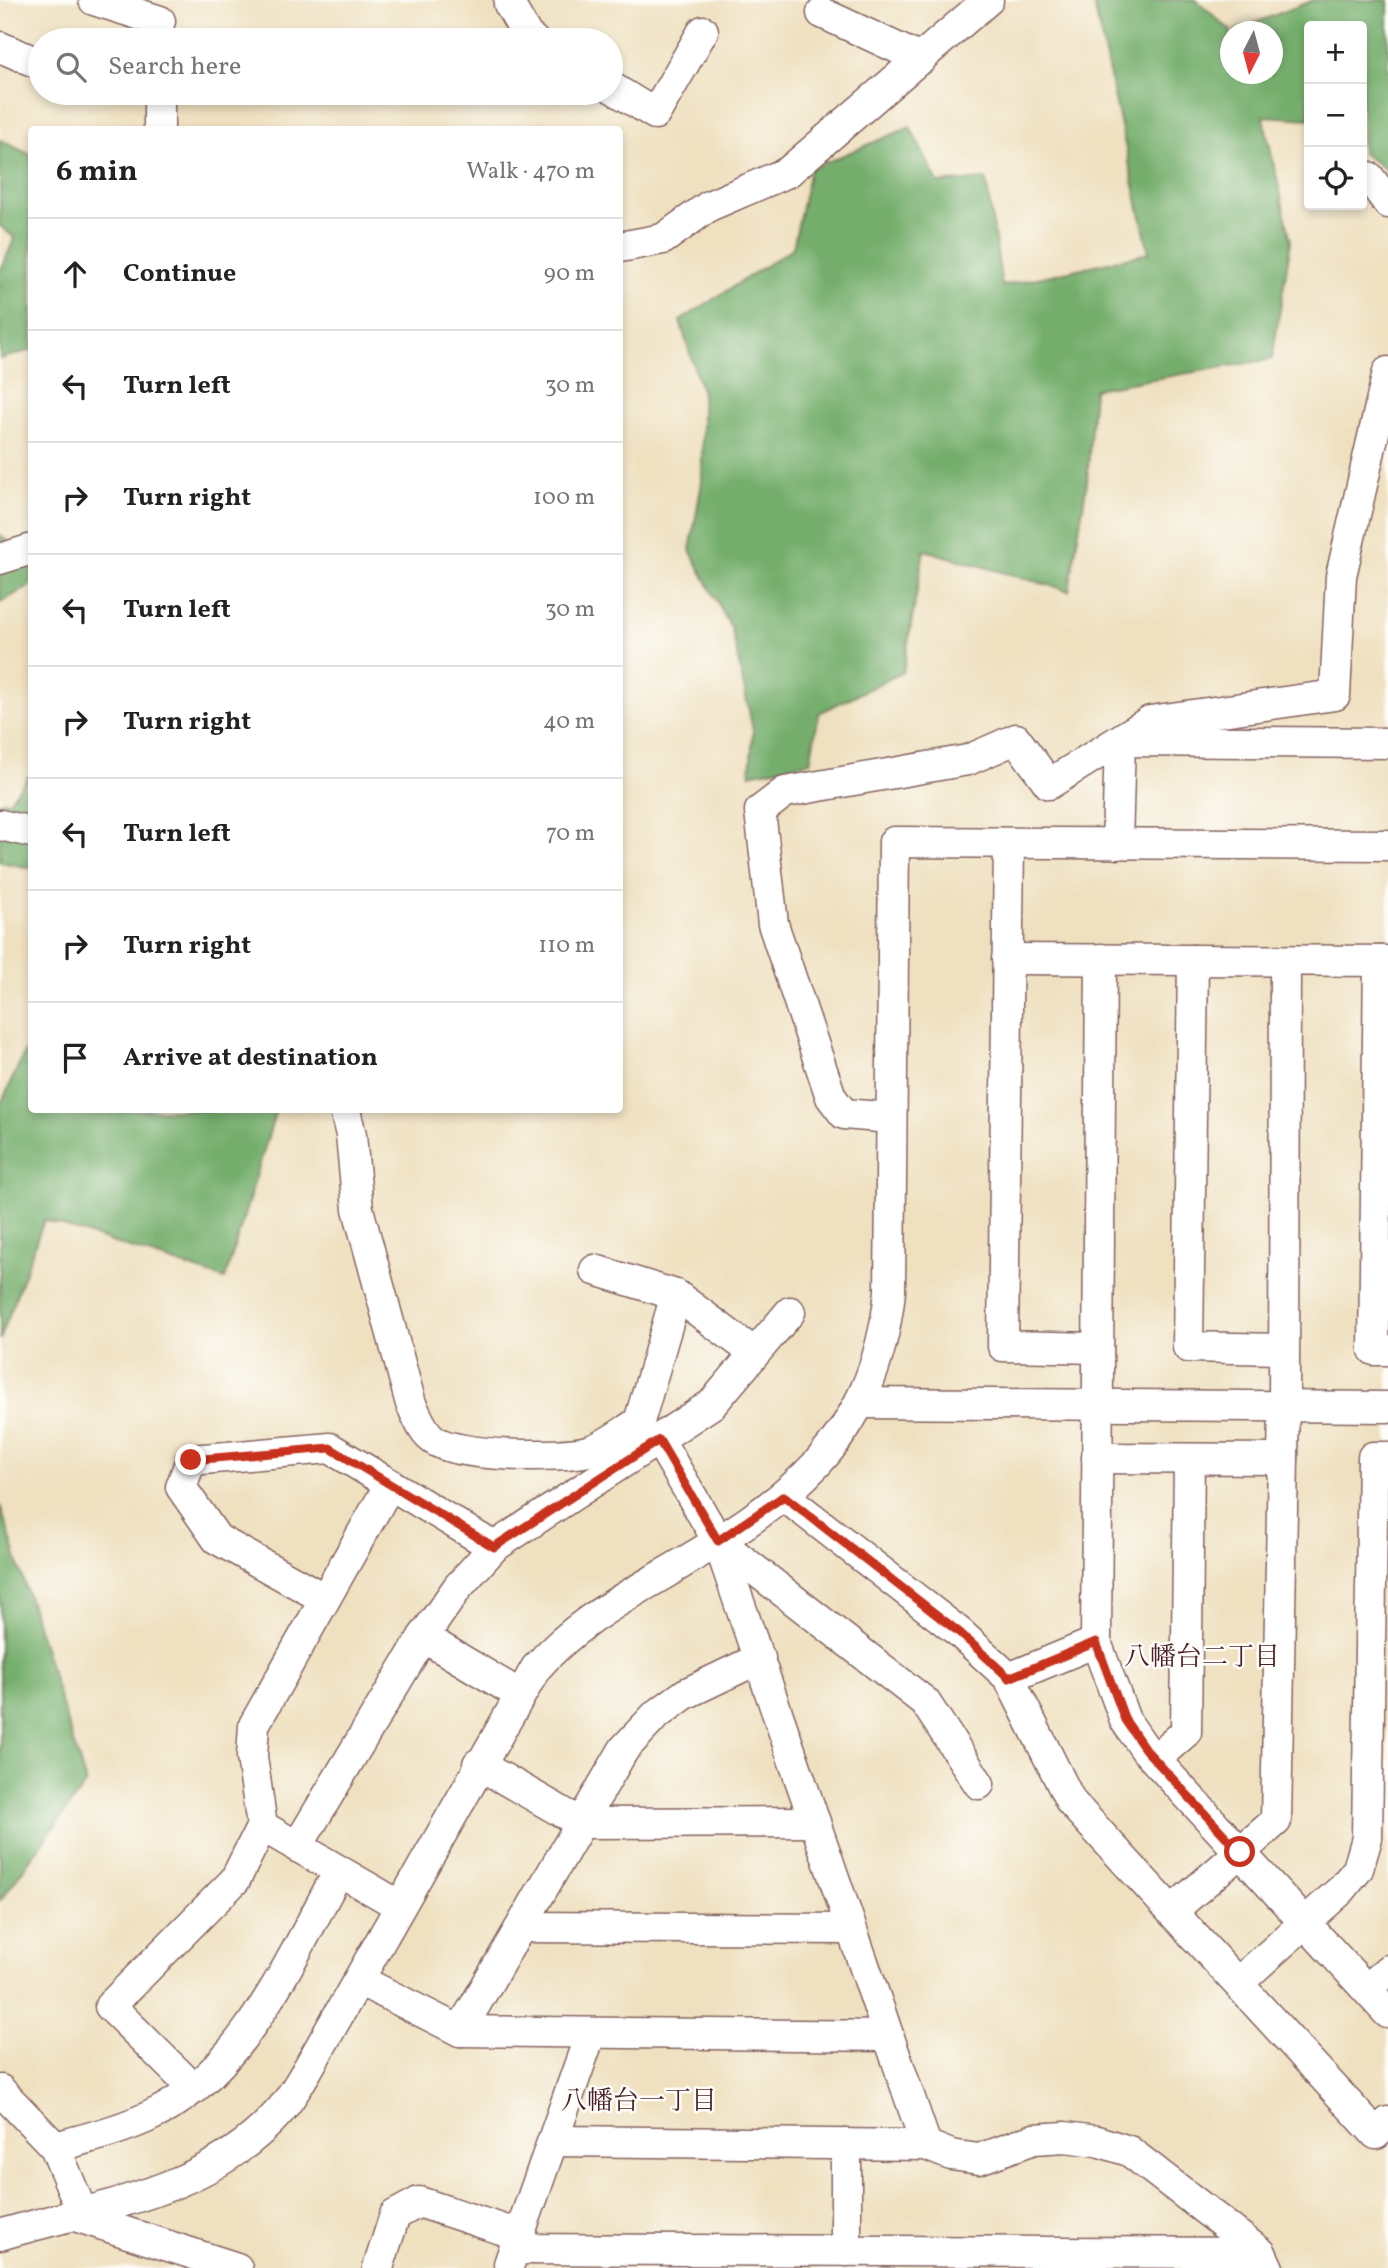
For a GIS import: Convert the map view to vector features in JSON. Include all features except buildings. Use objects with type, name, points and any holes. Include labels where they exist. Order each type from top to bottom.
[{"type":"street","points":[[94,0],[162,20]]},
{"type":"street","points":[[510,0],[509,4],[523,28]]},
{"type":"street","points":[[623,246],[663,239],[709,206],[788,172],[988,0]]},
{"type":"street","points":[[822,13],[920,59]]},
{"type":"street","points":[[623,94],[655,114],[703,31]]},
{"type":"street","points":[[0,47],[28,59]]},
{"type":"street","points":[[159,105],[159,126]]},
{"type":"street","points":[[1369,177],[1388,203]]},
{"type":"street","points":[[891,1118],[844,1114],[831,1097],[773,924],[760,811],[785,792],[968,760],[1016,739],[1049,784],[1150,721],[1335,695],[1341,576],[1388,372]]},
{"type":"street","points":[[0,559],[28,551]]},
{"type":"street","points":[[1119,741],[1388,743]]},
{"type":"street","points":[[1117,844],[1119,741]]},
{"type":"street","points":[[0,825],[28,831]]},
{"type":"street","points":[[0,2235],[120,2204],[176,2184],[216,2164],[253,2137],[280,2112],[359,1980],[478,1765],[536,1668],[562,1639],[594,1615],[718,1541],[784,1496],[802,1482],[845,1429],[878,1362],[888,1303],[894,842],[1388,845]]},
{"type":"street","points":[[1009,843],[1003,1346],[1098,1348]]},
{"type":"street","points":[[1007,959],[1383,961],[1374,1350],[1388,1350]]},
{"type":"street","points":[[1101,960],[1096,1642],[1125,1720],[1154,1759],[1305,1922],[1378,1980],[1388,2012]]},
{"type":"street","points":[[1193,960],[1188,1347],[1283,1349]]},
{"type":"street","points":[[1172,1911],[1276,1821],[1284,1406],[1285,961]]},
{"type":"street","points":[[346,1113],[351,1135],[358,1209],[411,1405],[426,1434],[437,1443],[465,1452],[494,1455],[588,1451],[639,1422],[676,1295]]},
{"type":"street","points":[[595,1270],[676,1295],[754,1352]]},
{"type":"street","points":[[297,1847],[423,1637],[458,1587],[494,1547],[712,1404],[790,1312]]},
{"type":"street","points":[[860,1403],[1097,1407],[1388,1407]]},
{"type":"street","points":[[659,1440],[718,1541],[926,2145]]},
{"type":"street","points":[[325,1599],[217,1539],[181,1487],[191,1460],[330,1448],[494,1547]]},
{"type":"street","points":[[1238,1983],[1358,1869],[1367,1838],[1373,1457],[1388,1457]]},
{"type":"street","points":[[1097,1458],[1283,1460]]},
{"type":"street","points":[[1154,1759],[1186,1732],[1189,1459]]},
{"type":"street","points":[[194,2089],[110,2006],[235,1880],[262,1826],[253,1757],[254,1725],[390,1484]]},
{"type":"street","points":[[784,1496],[960,1633],[1009,1678],[1072,1802],[1376,2134],[1388,2122]]},
{"type":"street","points":[[718,1541],[925,1702],[979,1784]]},
{"type":"street","points":[[423,1637],[520,1695]]},
{"type":"street","points":[[1009,1678],[1096,1642]]},
{"type":"street","points":[[460,2031],[624,1749],[655,1716],[685,1694],[760,1658]]},
{"type":"street","points":[[478,1765],[581,1823],[816,1822]]},
{"type":"street","points":[[262,1826],[400,1906]]},
{"type":"street","points":[[55,2147],[148,2118],[194,2089],[253,2026],[339,1871]]},
{"type":"street","points":[[522,1927],[851,1929]]},
{"type":"street","points":[[359,1980],[460,2031],[590,2035],[887,2036]]},
{"type":"street","points":[[514,2251],[590,2035]]},
{"type":"street","points":[[0,2090],[55,2147],[77,2214]]},
{"type":"street","points":[[554,2141],[926,2145],[951,2155],[979,2159],[1034,2139],[1065,2137],[1097,2141],[1129,2151],[1265,2260]]},
{"type":"street","points":[[846,2144],[846,2251]]},
{"type":"street","points":[[378,2268],[395,2215],[419,2202],[514,2251],[846,2251],[933,2260],[1265,2260]]},
{"type":"street","points":[[77,2214],[237,2268]]},
{"type":"green space","points":[[1093,0],[1196,0],[1220,21],[1220,84],[1283,84],[1283,21],[1260,21],[1314,0],[1388,0],[1388,171],[1367,156],[1367,21],[1304,21],[1304,119],[1263,116],[1291,241],[1272,359],[1094,389],[1087,482],[1069,591],[924,550],[903,672],[819,713],[810,762],[750,774],[753,730],[732,630],[690,550],[702,482],[702,393],[680,321],[793,248],[810,169],[910,127],[938,183],[986,179],[1002,286],[1149,253]]},
{"type":"green space","points":[[0,140],[28,154],[28,351],[0,359],[0,271],[15,238],[0,226]]},
{"type":"green space","points":[[0,535],[28,558],[28,587],[0,603]]},
{"type":"green space","points":[[28,777],[28,867],[0,862],[0,802],[9,801]]},
{"type":"green space","points":[[28,1045],[28,1113],[275,1113],[225,1279],[44,1220],[0,1340],[0,1106]]},
{"type":"green space","points":[[0,1505],[86,1783],[0,1901]]},
{"type":"district","name":"八幡台二丁目","points":[[1202,1656]]},
{"type":"district","name":"八幡台一丁目","points":[[639,2100]]},
{"type":"route","points":[[191,1460],[330,1448],[494,1547],[659,1440],[718,1541],[784,1496],[960,1633],[1009,1678],[1096,1642],[1125,1720],[1145,1749],[1240,1852]]}]
